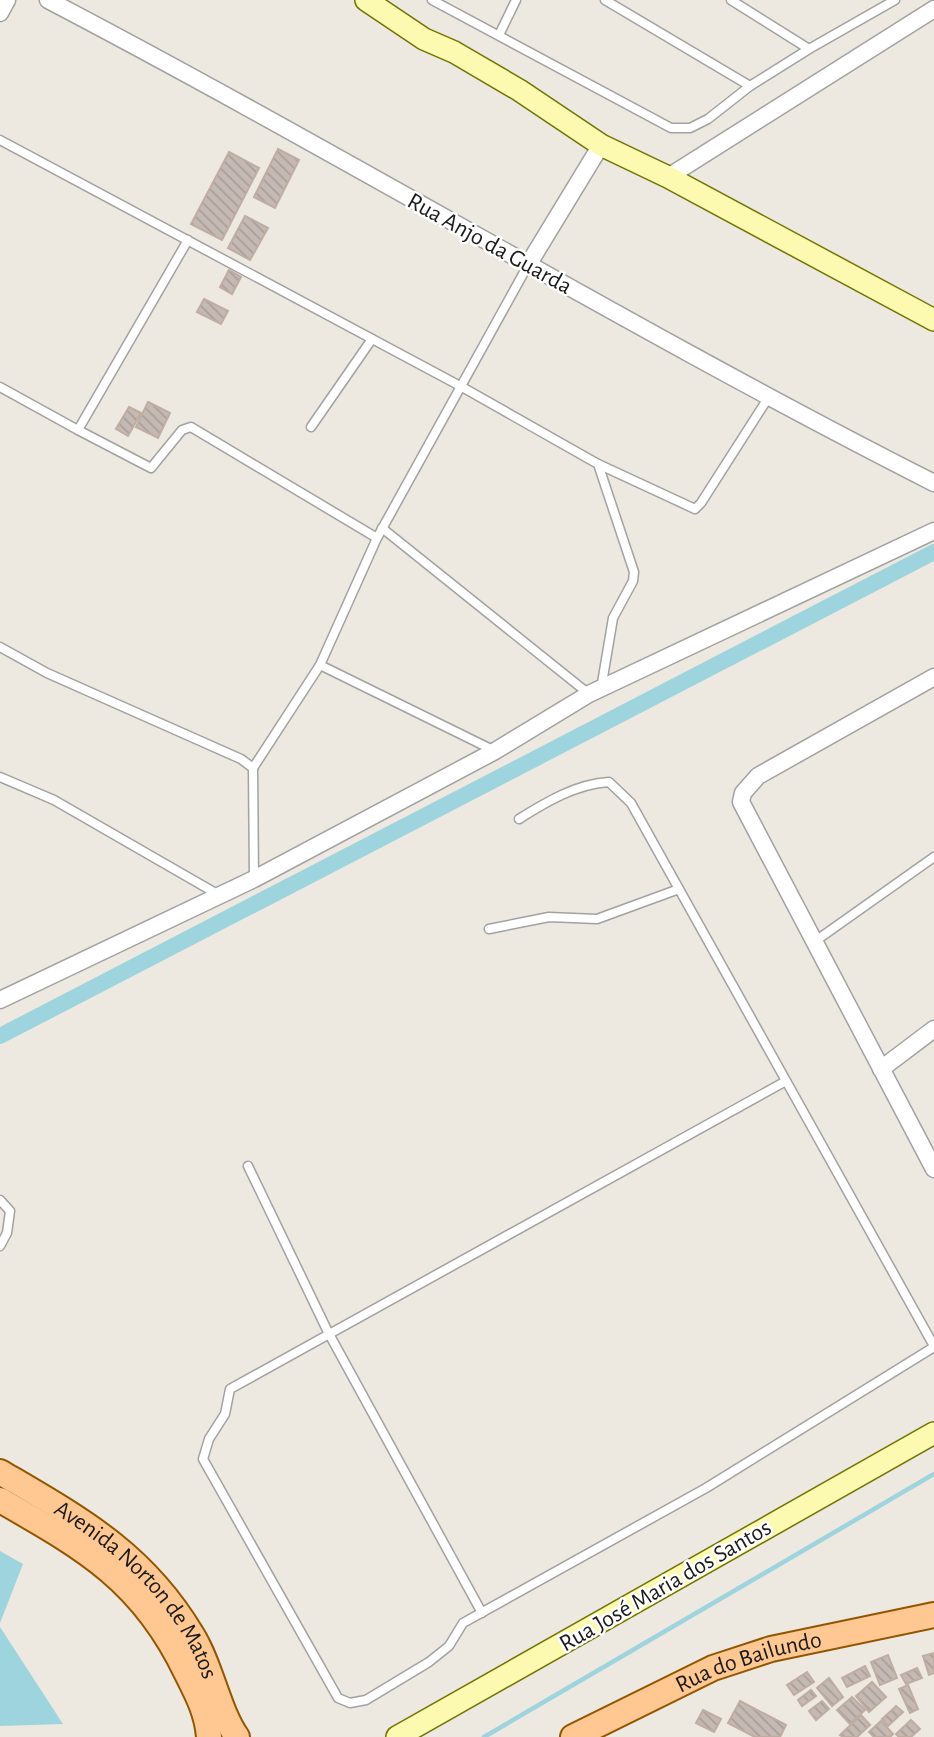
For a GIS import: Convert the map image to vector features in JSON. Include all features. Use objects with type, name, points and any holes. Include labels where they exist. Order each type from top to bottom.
[{"type":"main road","name":"Avenida Norton de Matos","points":[[0,1472],[80,1519],[132,1558],[177,1611],[194,1637],[237,1737]]},
{"type":"main road","name":"Avenida Norton de Matos","points":[[0,1500],[75,1543],[125,1583],[164,1632],[178,1656],[201,1700],[209,1737]]},
{"type":"main road","name":"Rua do Bailundo","points":[[573,1737],[713,1668],[771,1649],[934,1615]]},
{"type":"street","points":[[0,13],[7,0]]},
{"type":"street","name":"Rua Anjo da Guarda","points":[[48,0],[191,75],[528,265],[934,483]]},
{"type":"street","points":[[366,0],[424,40],[454,52],[519,90],[601,145],[668,177],[934,320]]},
{"type":"street","points":[[668,177],[934,9]]},
{"type":"street","points":[[528,265],[601,145]]},
{"type":"street","points":[[1,999],[254,879],[495,751],[595,692],[934,531]]},
{"type":"street","points":[[934,677],[758,776],[744,793],[742,809],[934,1169]]},
{"type":"street","points":[[881,1069],[934,1029]]},
{"type":"street","name":"Rua José Maria dos Santos","points":[[397,1737],[934,1433]]},
{"type":"lane","points":[[432,0],[671,128],[690,128],[708,119],[750,86],[895,0]]},
{"type":"lane","points":[[499,35],[516,0]]},
{"type":"lane","points":[[605,0],[750,86]]},
{"type":"lane","points":[[731,0],[743,3],[809,49]]},
{"type":"lane","points":[[0,140],[462,387],[597,464],[695,509],[770,395]]},
{"type":"lane","points":[[78,430],[188,240]]},
{"type":"lane","points":[[254,879],[253,768],[320,665],[382,528],[528,265]]},
{"type":"lane","points":[[311,427],[372,339]]},
{"type":"lane","points":[[0,387],[151,468],[155,467],[182,430],[191,427],[377,538]]},
{"type":"lane","points":[[382,528],[595,692],[612,618],[633,581],[634,572],[597,464]]},
{"type":"lane","points":[[0,647],[47,673],[241,759],[253,768]]},
{"type":"lane","points":[[320,665],[495,751]]},
{"type":"lane","points":[[0,777],[54,800],[221,896]]},
{"type":"lane","points":[[520,819],[545,803],[592,783],[609,782],[631,803],[934,1346],[706,1488],[463,1623],[449,1646],[429,1662],[366,1700],[351,1703],[338,1698],[203,1459],[209,1439],[225,1414],[230,1389],[328,1332],[786,1081]]},
{"type":"lane","points":[[813,943],[934,857]]},
{"type":"lane","points":[[489,929],[550,917],[597,919],[680,889]]},
{"type":"lane","points":[[248,1166],[328,1332],[482,1613]]},
{"type":"lane","points":[[0,1200],[10,1211],[7,1233],[0,1246]]},
{"type":"water","points":[[0,1551],[23,1564],[0,1623]]},
{"type":"water","points":[[0,1627],[63,1724],[0,1726]]},
{"type":"building","points":[[278,149],[299,160],[275,208],[254,197]]},
{"type":"building","points":[[229,152],[259,168],[222,240],[191,224]]},
{"type":"building","points":[[245,216],[268,228],[250,260],[228,248]]},
{"type":"building","points":[[229,270],[241,277],[232,294],[220,287]]},
{"type":"building","points":[[204,299],[228,311],[221,324],[197,312]]},
{"type":"building","points":[[148,402],[170,413],[158,438],[136,427]]},
{"type":"building","points":[[129,407],[141,413],[128,436],[116,429]]},
{"type":"building","points":[[934,1653],[934,1673],[929,1675],[923,1656]]},
{"type":"building","points":[[888,1655],[897,1678],[880,1685],[871,1662]]},
{"type":"building","points":[[865,1666],[870,1676],[847,1687],[842,1678]]},
{"type":"building","points":[[917,1668],[922,1678],[906,1684],[901,1675]]},
{"type":"building","points":[[807,1672],[814,1682],[794,1695],[787,1685]]},
{"type":"building","points":[[829,1678],[843,1697],[832,1706],[817,1688]]},
{"type":"building","points":[[872,1682],[886,1697],[869,1712],[856,1696]]},
{"type":"building","points":[[908,1685],[918,1709],[910,1713],[899,1689]]},
{"type":"building","points":[[811,1690],[816,1696],[802,1706],[798,1700]]},
{"type":"building","points":[[852,1697],[865,1710],[850,1724],[837,1710]]},
{"type":"building","points":[[740,1701],[786,1725],[780,1737],[755,1737],[728,1723]]},
{"type":"building","points":[[822,1701],[829,1709],[816,1720],[809,1711]]},
{"type":"building","points":[[896,1706],[903,1712],[888,1726],[882,1719]]},
{"type":"building","points":[[703,1710],[721,1719],[714,1732],[696,1723]]},
{"type":"building","points":[[861,1715],[870,1725],[857,1737],[840,1735]]},
{"type":"building","points":[[911,1720],[920,1729],[911,1737],[899,1737],[896,1734]]},
{"type":"building","points":[[881,1721],[893,1734],[890,1737],[874,1737],[869,1732]]},
{"type":"waterway","points":[[0,1036],[934,552]]},
{"type":"waterway","points":[[484,1737],[934,1474]]}]
